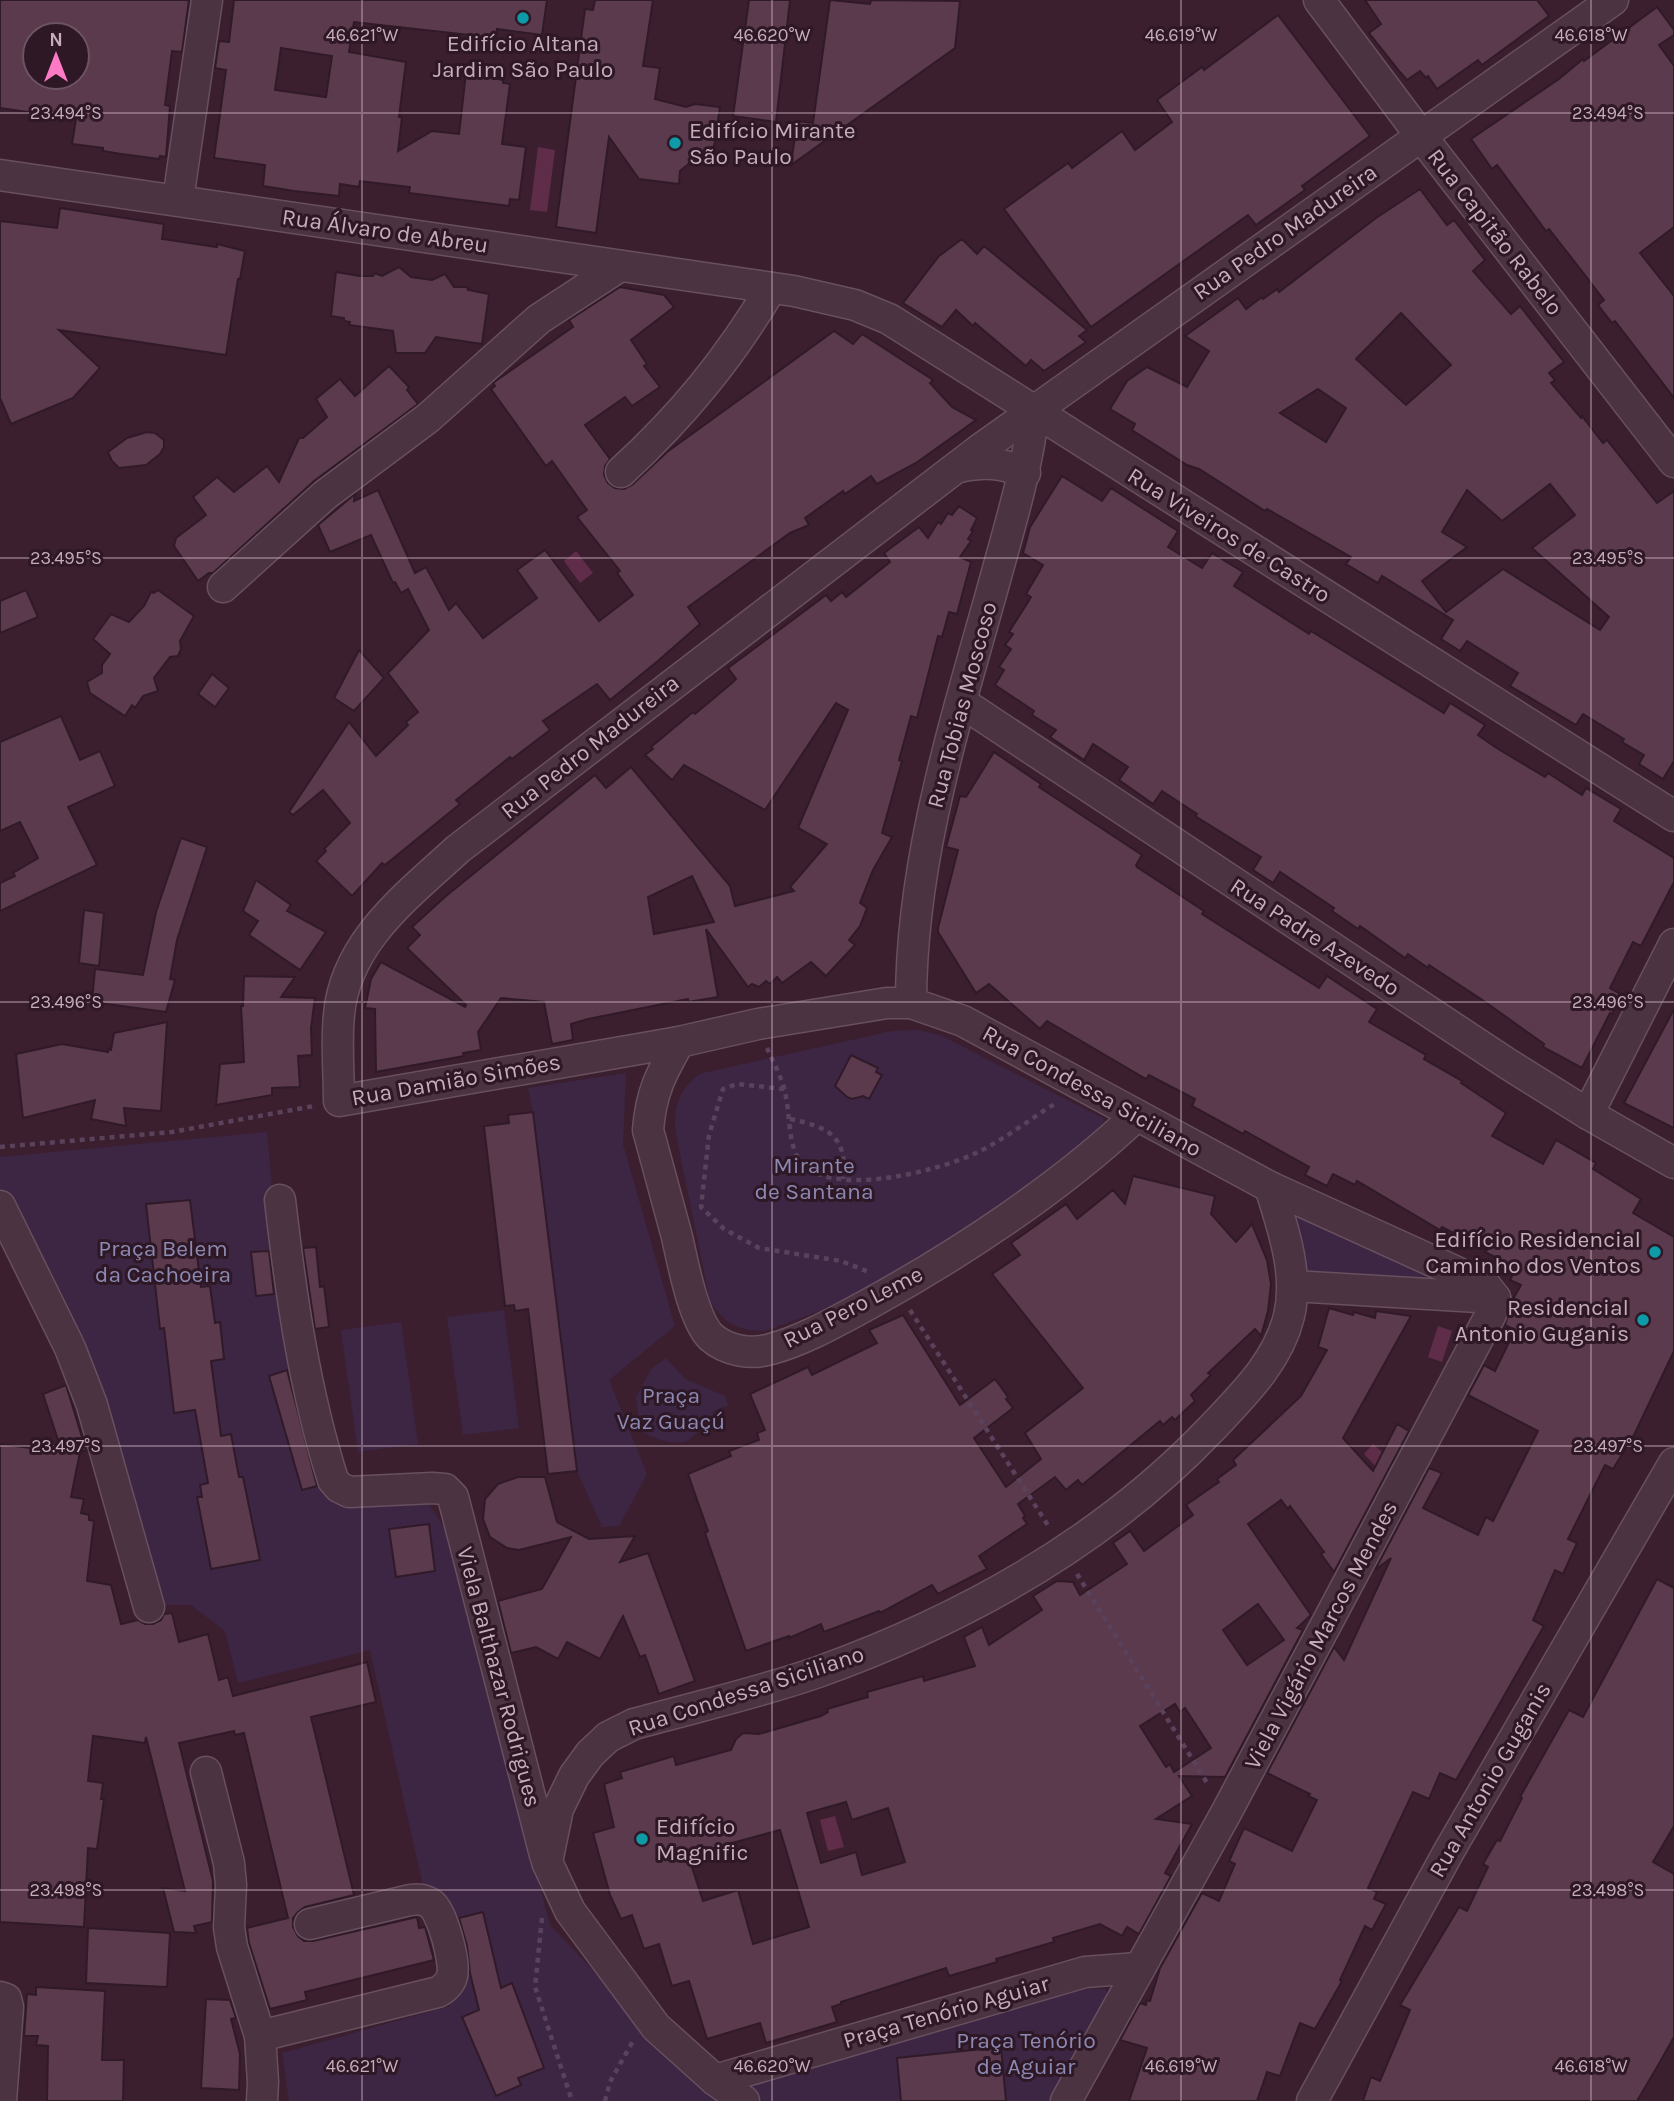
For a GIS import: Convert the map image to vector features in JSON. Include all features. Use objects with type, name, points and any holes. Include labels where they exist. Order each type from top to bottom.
[{"type":"street","points":[[178,200],[207,0]]},
{"type":"street","name":"Rua Capitão Rabelo","points":[[1319,0],[1674,462]]},
{"type":"street","name":"Rua Pedro Madureira","points":[[339,1101],[339,1014],[346,980],[363,945],[395,907],[458,849],[777,603],[1034,411],[1613,0]]},
{"type":"street","name":"Rua Álvaro de Abreu","points":[[0,175],[771,288]]},
{"type":"street","points":[[223,587],[325,495],[428,418],[539,318],[620,266]]},
{"type":"street","points":[[621,472],[653,442],[704,386],[748,326],[771,288]]},
{"type":"street","name":"Rua Viveiros de Castro","points":[[771,288],[855,305],[888,319],[1674,816]]},
{"type":"street","name":"Rua Tobias Moscoso","points":[[911,1003],[912,936],[923,861],[961,702],[1025,473],[1034,411]]},
{"type":"street","points":[[959,467],[991,463],[1009,465],[1025,473]]},
{"type":"street","name":"Rua Padre Azevedo","points":[[961,702],[1496,1056],[1588,1114],[1674,1163]]},
{"type":"street","points":[[1588,1114],[1674,944]]},
{"type":"street","name":"Rua Damião Simões","points":[[339,1101],[679,1042],[758,1024],[887,1003],[911,1003]]},
{"type":"street","name":"Rua Condessa Siciliano","points":[[911,1003],[963,1021],[1270,1187],[1485,1285],[1495,1298]]},
{"type":"street","name":"Rua Pero Leme","points":[[679,1042],[650,1102],[648,1130],[695,1307],[709,1335],[726,1347],[749,1352],[771,1350],[825,1327],[896,1289],[1052,1185],[1090,1157],[1136,1116]]},
{"type":"street","name":"Rua Condessa Siciliano","points":[[547,1862],[558,1809],[563,1798],[574,1776],[590,1754],[608,1737],[634,1724],[817,1672],[905,1638],[989,1598],[1063,1553],[1121,1512],[1190,1451],[1252,1386],[1279,1343],[1289,1317],[1293,1286],[1289,1258],[1270,1187]]},
{"type":"street","name":"Viela Balthazar Rodrigues","points":[[280,1200],[302,1363],[333,1480],[349,1492],[432,1488],[445,1489],[453,1497],[547,1862]]},
{"type":"street","points":[[0,1206],[70,1348],[92,1405],[149,1607]]},
{"type":"street","points":[[1293,1286],[1495,1298]]},
{"type":"street","name":"Viela Vigário Marcos Mendes","points":[[1138,1968],[1226,1813],[1491,1314],[1495,1298]]},
{"type":"street","name":"Rua Antonio Guganis","points":[[1312,2101],[1449,1851],[1674,1463]]},
{"type":"street","points":[[206,1772],[229,1863],[229,1927],[232,1947],[261,2036],[262,2101]]},
{"type":"street","points":[[547,1862],[570,1912],[656,2026],[715,2080],[744,2101]]},
{"type":"street","points":[[261,2036],[438,1992],[447,1986],[453,1975],[453,1962],[439,1913],[433,1905],[422,1899],[310,1924]]},
{"type":"street","points":[[1066,2101],[1138,1968]]},
{"type":"street","name":"Praça Tenório Aguiar","points":[[715,2080],[1085,1972],[1138,1968]]},
{"type":"street","points":[[0,1997],[6,1999],[8,2007],[1,2101]]},
{"type":"path","points":[[758,1024],[785,1089],[796,1154],[805,1166],[817,1173],[844,1179],[907,1176],[975,1154],[1084,1086]]},
{"type":"path","points":[[785,1089],[737,1084],[723,1089],[709,1135],[701,1206],[724,1229],[760,1248],[841,1261],[873,1273],[896,1289]]},
{"type":"path","name":"Rua Damião Simões","points":[[0,1147],[172,1132],[339,1101]]},
{"type":"path","points":[[790,1119],[815,1124],[832,1134],[843,1149],[844,1179]]},
{"type":"path","points":[[542,1914],[535,1987],[572,2101]]},
{"type":"path","points":[[605,2101],[610,2082],[647,2015]]},
{"type":"green space","name":"Mirante de Santana","points":[[918,1030],[940,1035],[1103,1118],[1109,1127],[893,1284],[765,1331],[733,1324],[715,1309],[710,1301],[676,1135],[676,1108],[682,1093],[699,1074],[892,1031]]},
{"type":"green space","points":[[626,1073],[623,1144],[675,1326],[609,1380],[647,1474],[619,1526],[602,1527],[577,1471],[528,1088]]},
{"type":"green space","name":"Praça Belem da Cachoeira","points":[[267,1132],[286,1345],[331,1500],[425,1498],[446,1530],[550,1925],[717,2101],[289,2101],[282,2053],[450,2006],[370,1650],[238,1683],[225,1631],[191,1605],[161,1605],[104,1410],[0,1190],[0,1157]]},
{"type":"green space","points":[[1282,1203],[1453,1287],[1298,1270]]},
{"type":"green space","points":[[504,1310],[519,1428],[463,1435],[447,1317]]},
{"type":"green space","points":[[401,1322],[418,1444],[358,1452],[341,1330]]},
{"type":"green space","name":"Praça Vaz Guaçú","points":[[666,1358],[685,1379],[725,1396],[728,1405],[714,1411],[709,1425],[685,1442],[665,1441],[640,1430],[636,1397],[652,1368]]},
{"type":"green space","name":"Praça Tenório de Aguiar","points":[[1079,1988],[1106,1989],[1110,2008],[1052,2101],[763,2101],[738,2087]]},
{"type":"shaded area","points":[[538,147],[555,150],[547,212],[530,210]]},
{"type":"shaded area","points":[[576,551],[593,573],[580,583],[564,561]]},
{"type":"shaded area","points":[[1438,1326],[1452,1331],[1442,1362],[1428,1357]]},
{"type":"shaded area","points":[[1373,1444],[1395,1464],[1386,1477],[1364,1454]]},
{"type":"shaded area","points":[[835,1816],[844,1847],[828,1851],[820,1820]]},
{"type":"building","points":[[0,0],[189,0],[182,52],[172,51],[165,105],[170,106],[166,157],[160,156],[159,159],[121,154],[103,151],[103,148],[72,144],[76,119],[0,108]]},
{"type":"building","points":[[234,0],[547,0],[542,35],[497,29],[496,38],[354,22],[349,52],[406,62],[398,151],[432,131],[459,134],[466,73],[503,80],[503,83],[510,84],[502,144],[526,147],[519,200],[510,199],[509,206],[409,193],[410,187],[360,181],[359,187],[340,184],[339,196],[263,186],[265,165],[214,158],[226,70],[215,68],[219,41],[229,42]],"holes":[[[281,48],[332,56],[326,97],[275,90]]]},
{"type":"building","points":[[595,0],[653,0],[643,66],[660,68],[655,99],[686,107],[695,104],[720,107],[712,160],[697,157],[680,171],[679,184],[639,179],[609,137],[596,233],[556,227],[585,9],[593,10]]},
{"type":"building","points":[[749,0],[790,0],[776,122],[733,116]]},
{"type":"building","points":[[830,0],[870,4],[871,0],[960,1],[955,48],[791,165],[797,121],[813,123]]},
{"type":"building","points":[[1365,0],[1537,0],[1549,16],[1482,65],[1478,60],[1437,89],[1428,76],[1426,78],[1420,71],[1407,80],[1400,72],[1369,33],[1381,24]]},
{"type":"building","points":[[1657,7],[1674,30],[1674,35],[1659,45],[1674,66],[1674,227],[1640,253],[1674,296],[1674,398],[1615,321],[1612,323],[1598,305],[1604,300],[1549,229],[1546,231],[1497,165],[1492,169],[1471,139]]},
{"type":"building","points":[[1278,15],[1370,136],[1302,186],[1305,190],[1256,225],[1248,215],[1091,327],[1004,209],[1068,163],[1072,168],[1122,131],[1135,150],[1172,122],[1157,100],[1202,67],[1204,70]]},
{"type":"building","points":[[1420,189],[1447,225],[1454,220],[1485,260],[1473,271],[1511,314],[1520,306],[1564,362],[1549,373],[1555,380],[1551,383],[1603,443],[1607,440],[1657,503],[1674,491],[1674,761],[1663,779],[1639,764],[1644,755],[1622,742],[1624,739],[1583,714],[1576,725],[1510,686],[1518,673],[1467,641],[1460,651],[1441,639],[1453,620],[1382,576],[1378,583],[1346,564],[1351,557],[1267,509],[1265,511],[1199,469],[1187,465],[1132,430],[1135,424],[1110,409],[1127,381],[1147,367],[1187,387],[1209,351],[1185,336],[1238,298],[1246,309],[1277,289],[1279,292],[1376,218]],"holes":[[[1401,313],[1451,365],[1406,405],[1356,359]],[[1318,389],[1346,408],[1326,442],[1280,413]],[[1550,484],[1575,515],[1532,548],[1609,617],[1600,630],[1503,569],[1446,612],[1422,581],[1467,547],[1442,532],[1467,490],[1502,521]]]},
{"type":"building","points":[[60,208],[164,224],[162,239],[217,247],[217,244],[245,251],[226,355],[59,330],[100,368],[73,398],[11,424],[0,398],[0,221],[57,228]]},
{"type":"building","points":[[962,239],[977,254],[984,246],[1087,330],[1079,336],[1086,342],[1044,371],[1031,360],[1026,366],[956,310],[942,327],[903,303],[939,256]]},
{"type":"building","points":[[399,267],[411,277],[432,280],[445,274],[454,287],[467,287],[468,290],[489,294],[482,344],[436,337],[425,353],[396,353],[393,331],[349,325],[350,322],[344,321],[344,318],[331,316],[336,272],[360,276],[373,276],[375,273],[382,276]]},
{"type":"building","points":[[620,287],[664,295],[674,307],[631,340],[647,364],[644,366],[660,387],[632,406],[625,397],[585,425],[610,459],[605,466],[604,475],[608,483],[615,488],[624,489],[632,485],[667,452],[834,331],[853,344],[862,334],[933,380],[930,383],[952,407],[976,420],[916,463],[877,484],[871,476],[845,494],[843,491],[805,518],[809,525],[790,533],[688,607],[700,624],[659,660],[610,700],[597,684],[543,721],[550,730],[512,759],[510,757],[456,800],[460,804],[385,865],[382,863],[352,896],[316,861],[350,823],[323,790],[293,815],[289,812],[349,722],[376,756],[418,712],[388,673],[429,630],[408,589],[401,593],[395,582],[393,583],[371,535],[330,552],[318,525],[355,494],[354,501],[378,490],[415,573],[426,567],[449,610],[456,603],[483,638],[537,598],[517,570],[545,550],[599,621],[633,595],[617,573],[620,571],[577,517],[587,510],[552,461],[546,466],[491,389],[495,386],[493,383],[573,327],[569,320]]},
{"type":"building","points":[[389,366],[409,387],[407,390],[418,404],[314,481],[213,573],[198,581],[174,546],[176,538],[206,515],[193,497],[217,477],[234,492],[267,466],[279,482],[299,438],[303,438],[327,417],[316,399],[340,379],[355,396]]},
{"type":"building","points":[[147,432],[155,433],[164,440],[160,454],[146,465],[119,468],[108,452],[127,438]]},
{"type":"building","points":[[1062,476],[1102,501],[1111,488],[1178,531],[1168,547],[1202,568],[1212,553],[1243,572],[1234,586],[1309,634],[1311,631],[1444,713],[1450,703],[1485,725],[1478,735],[1495,747],[1545,777],[1548,773],[1582,795],[1586,788],[1621,809],[1614,821],[1674,858],[1674,882],[1641,946],[1633,942],[1610,988],[1622,995],[1582,1068],[1543,1047],[1544,1044],[1429,965],[1428,968],[1408,954],[1405,958],[1360,926],[1358,929],[1332,911],[1334,908],[1280,872],[1273,883],[1253,870],[1261,857],[1195,816],[1197,814],[1162,791],[1153,804],[1119,780],[1128,767],[1093,744],[1084,760],[1050,737],[1056,730],[1032,715],[1034,711],[995,685],[1004,670],[999,667],[1011,649],[1005,645],[1013,634],[1009,632],[1031,597],[1026,594],[1043,565],[1023,553],[1030,527]]},
{"type":"building","points":[[959,506],[977,518],[968,539],[971,541],[960,557],[971,562],[957,614],[949,612],[942,637],[938,636],[917,718],[911,716],[882,833],[892,837],[873,870],[860,903],[867,908],[860,926],[849,940],[855,945],[826,976],[811,962],[782,983],[777,977],[770,984],[766,981],[759,987],[752,984],[748,987],[706,929],[718,997],[688,1002],[688,999],[588,1019],[571,1024],[573,1040],[552,1044],[544,1002],[501,998],[478,1032],[481,1050],[463,1053],[464,1056],[376,1072],[375,1009],[365,1008],[371,979],[381,962],[465,1007],[466,1005],[407,948],[420,935],[412,927],[446,896],[595,775],[606,788],[631,767],[730,886],[735,906],[794,891],[790,887],[827,844],[798,828],[848,710],[836,703],[765,810],[684,765],[672,780],[645,755],[653,749],[651,747],[736,679],[728,668],[826,595],[831,601],[842,592],[846,597],[890,562],[884,553],[919,527],[928,538],[938,522],[941,524],[948,513],[952,515]],"holes":[[[692,876],[714,922],[654,934],[648,897]]]},
{"type":"building","points":[[26,590],[38,617],[0,633],[0,601]]},
{"type":"building","points":[[158,590],[194,616],[180,641],[178,656],[170,657],[154,678],[158,691],[143,696],[135,708],[132,705],[125,716],[90,693],[87,682],[102,673],[102,665],[110,654],[93,639],[111,614],[129,622],[144,606],[151,592]]},
{"type":"building","points":[[359,650],[384,678],[354,711],[334,698]]},
{"type":"building","points":[[212,674],[229,688],[215,707],[198,694]]},
{"type":"building","points":[[61,716],[80,760],[100,751],[115,786],[68,807],[97,865],[0,911],[0,883],[15,876],[13,873],[38,858],[20,822],[0,831],[0,742]]},
{"type":"building","points":[[994,752],[1041,784],[1039,787],[1142,855],[1137,867],[1204,911],[1202,914],[1319,988],[1327,976],[1377,1009],[1369,1022],[1426,1055],[1424,1059],[1462,1081],[1461,1083],[1506,1113],[1492,1136],[1543,1164],[1556,1140],[1596,1163],[1593,1169],[1641,1199],[1633,1213],[1674,1237],[1674,1351],[1634,1435],[1613,1469],[1605,1465],[1568,1539],[1577,1543],[1563,1574],[1555,1570],[1533,1620],[1544,1626],[1456,1780],[1440,1773],[1429,1799],[1413,1792],[1368,1888],[1377,1892],[1374,1899],[1386,1904],[1372,1930],[1365,1926],[1340,1980],[1342,1981],[1315,2029],[1300,2023],[1280,2076],[1267,2072],[1257,2101],[1129,2101],[1147,2048],[1120,2040],[1140,2003],[1146,2005],[1147,2000],[1150,2001],[1160,1968],[1202,1893],[1219,1901],[1235,1864],[1229,1861],[1244,1828],[1292,1851],[1317,1800],[1267,1773],[1334,1647],[1344,1660],[1391,1558],[1375,1570],[1429,1468],[1442,1473],[1423,1508],[1478,1535],[1486,1517],[1493,1521],[1538,1431],[1468,1395],[1484,1365],[1495,1371],[1515,1330],[1505,1325],[1512,1301],[1521,1285],[1510,1280],[1516,1268],[1485,1252],[1487,1250],[1442,1227],[1440,1230],[1357,1181],[1355,1185],[1333,1174],[1327,1186],[1305,1175],[1309,1167],[1245,1131],[1243,1134],[1192,1106],[1195,1099],[1149,1075],[1146,1079],[1047,1021],[1040,1029],[989,984],[976,993],[938,928],[958,850],[946,847],[960,796],[966,797]]},
{"type":"building","points":[[181,838],[207,847],[177,940],[170,979],[175,980],[166,1012],[92,1002],[95,969],[143,975],[156,912]]},
{"type":"building","points":[[256,880],[291,905],[287,911],[326,932],[300,970],[249,935],[258,921],[243,911]]},
{"type":"building","points":[[84,910],[104,913],[99,966],[79,963]]},
{"type":"building","points":[[244,976],[295,977],[281,997],[315,998],[311,1028],[312,1055],[298,1056],[300,1087],[272,1088],[272,1095],[216,1105],[220,1064],[244,1062],[241,1006]]},
{"type":"building","points":[[1674,1009],[1674,1128],[1624,1103]]},
{"type":"building","points":[[167,1022],[161,1111],[124,1108],[126,1126],[91,1119],[95,1100],[23,1118],[16,1054],[62,1044],[108,1052],[108,1049],[111,1050],[114,1033]]},
{"type":"building","points":[[851,1055],[878,1068],[876,1072],[882,1075],[869,1099],[863,1096],[852,1099],[835,1086]]},
{"type":"building","points":[[533,1112],[577,1471],[548,1474],[528,1309],[515,1311],[514,1305],[505,1306],[484,1126],[509,1123],[508,1115]]},
{"type":"building","points":[[1133,1176],[1215,1196],[1211,1214],[1236,1242],[1252,1224],[1267,1260],[1271,1284],[1268,1311],[1261,1336],[1255,1329],[1208,1373],[1211,1375],[1191,1395],[1195,1401],[1175,1420],[1172,1417],[1163,1425],[1160,1421],[1082,1485],[1078,1480],[1066,1490],[1055,1477],[1018,1504],[1027,1524],[979,1556],[987,1569],[938,1594],[932,1585],[880,1613],[879,1611],[824,1632],[821,1624],[789,1638],[746,1651],[705,1533],[708,1531],[688,1474],[731,1456],[729,1451],[759,1440],[757,1433],[765,1430],[750,1394],[808,1367],[812,1375],[877,1343],[869,1330],[903,1315],[960,1405],[995,1379],[1008,1397],[1006,1399],[1013,1408],[974,1438],[1006,1487],[1041,1459],[1025,1433],[1083,1388],[992,1274],[1020,1255],[1011,1243],[1066,1204],[1077,1219],[1113,1190],[1125,1204]]},
{"type":"building","points":[[190,1200],[201,1287],[210,1286],[215,1323],[220,1322],[224,1359],[211,1361],[221,1436],[231,1434],[260,1560],[211,1569],[197,1497],[202,1497],[200,1485],[208,1483],[195,1410],[174,1413],[164,1328],[160,1329],[146,1204]]},
{"type":"building","points":[[316,1247],[320,1287],[324,1286],[329,1327],[315,1329],[303,1248]]},
{"type":"building","points":[[269,1251],[274,1294],[256,1296],[251,1252]]},
{"type":"building","points":[[1329,1308],[1375,1318],[1376,1311],[1411,1316],[1343,1438],[1373,1471],[1397,1424],[1409,1431],[1334,1572],[1321,1554],[1324,1552],[1290,1506],[1288,1509],[1281,1500],[1248,1524],[1311,1615],[1297,1628],[1303,1630],[1225,1777],[1179,1776],[1192,1796],[1156,1819],[1192,1824],[1165,1873],[1171,1876],[1139,1934],[1127,1927],[1122,1936],[1100,1924],[1053,1938],[1054,1942],[996,1959],[997,1962],[949,1976],[946,1968],[841,2002],[832,2007],[837,2022],[766,2043],[760,2023],[707,2039],[689,1981],[672,1986],[659,1944],[644,1949],[632,1915],[621,1919],[610,1895],[593,1833],[614,1827],[604,1784],[622,1778],[620,1772],[674,1756],[676,1765],[731,1750],[736,1739],[743,1733],[759,1734],[821,1716],[828,1712],[827,1709],[868,1697],[867,1692],[923,1676],[924,1681],[975,1666],[964,1637],[982,1627],[989,1645],[1042,1610],[1033,1596],[1057,1581],[1073,1582],[1080,1595],[1127,1564],[1113,1543],[1130,1531],[1144,1551],[1193,1515],[1186,1505],[1219,1482],[1217,1479],[1236,1465],[1233,1460],[1301,1396],[1327,1350],[1318,1347]],"holes":[[[1258,1604],[1284,1640],[1247,1665],[1223,1630]],[[1175,1704],[1180,1712],[1185,1708],[1211,1748],[1174,1772],[1170,1764],[1166,1767],[1140,1726]],[[846,1802],[852,1820],[888,1808],[905,1862],[862,1875],[856,1852],[821,1863],[807,1813]],[[780,1830],[809,1927],[753,1944],[738,1890],[703,1901],[688,1855]]]},
{"type":"building","points":[[287,1370],[317,1486],[302,1490],[269,1376]]},
{"type":"building","points":[[66,1385],[86,1450],[80,1452],[71,1497],[84,1499],[81,1513],[89,1515],[89,1520],[94,1521],[87,1581],[111,1585],[121,1624],[138,1620],[153,1624],[161,1620],[164,1614],[172,1613],[179,1642],[208,1634],[219,1680],[228,1677],[233,1696],[367,1662],[376,1702],[311,1717],[354,1895],[305,1907],[293,1918],[293,1927],[304,1941],[313,1941],[417,1917],[419,1928],[425,1927],[434,1960],[305,1992],[307,2000],[270,2009],[249,1943],[247,1928],[288,1918],[244,1733],[235,1735],[234,1731],[179,1743],[213,1881],[212,1922],[194,1926],[196,1933],[174,1932],[163,1888],[185,1891],[146,1737],[145,1743],[93,1736],[88,1781],[103,1783],[101,1799],[104,1799],[97,1849],[88,1848],[84,1927],[0,1922],[0,1444],[62,1452],[43,1394]]},
{"type":"building","points":[[518,1477],[545,1477],[557,1522],[589,1539],[635,1536],[620,1562],[648,1553],[695,1681],[659,1694],[645,1655],[640,1657],[623,1616],[600,1659],[567,1642],[558,1659],[536,1647],[511,1653],[498,1601],[542,1589],[571,1537],[519,1550],[507,1548],[490,1537],[483,1519],[485,1499],[498,1484]]},
{"type":"building","points":[[429,1524],[435,1571],[396,1577],[389,1529]]},
{"type":"building","points":[[1657,1579],[1674,1588],[1674,1826],[1653,1862],[1674,1874],[1674,2037],[1660,2062],[1637,2101],[1363,2101],[1371,2077],[1380,2081],[1410,2010],[1400,2005],[1459,1907],[1467,1911],[1488,1867],[1483,1864],[1497,1840],[1500,1841],[1522,1798],[1520,1797],[1569,1710],[1583,1717]]},
{"type":"building","points":[[483,1912],[501,1988],[512,1983],[544,2068],[518,2078],[521,2085],[496,2096],[462,2017],[479,2010],[459,1918]]},
{"type":"building","points":[[88,1928],[170,1933],[167,1987],[86,1983]]},
{"type":"building","points":[[36,1987],[105,1991],[102,2060],[124,2060],[123,2101],[47,2101],[48,2046],[36,2045],[38,2036],[24,2036],[27,1994],[36,1995]]},
{"type":"building","points":[[206,1999],[230,2000],[236,2018],[231,2019],[240,2054],[239,2090],[201,2088]]},
{"type":"building","points":[[1001,2047],[1006,2101],[901,2101],[897,2058]]},
{"type":"place","name":"Edifício Altana Jardim São Paulo","points":[[523,18]]},
{"type":"place","name":"Edifício Mirante São Paulo","points":[[675,143]]},
{"type":"place","name":"Edifício Residencial Caminho dos Ventos","points":[[1655,1252]]},
{"type":"place","name":"Residencial Antonio Guganis","points":[[1643,1320]]},
{"type":"place","name":"Edifício Magnific","points":[[642,1839]]}]
